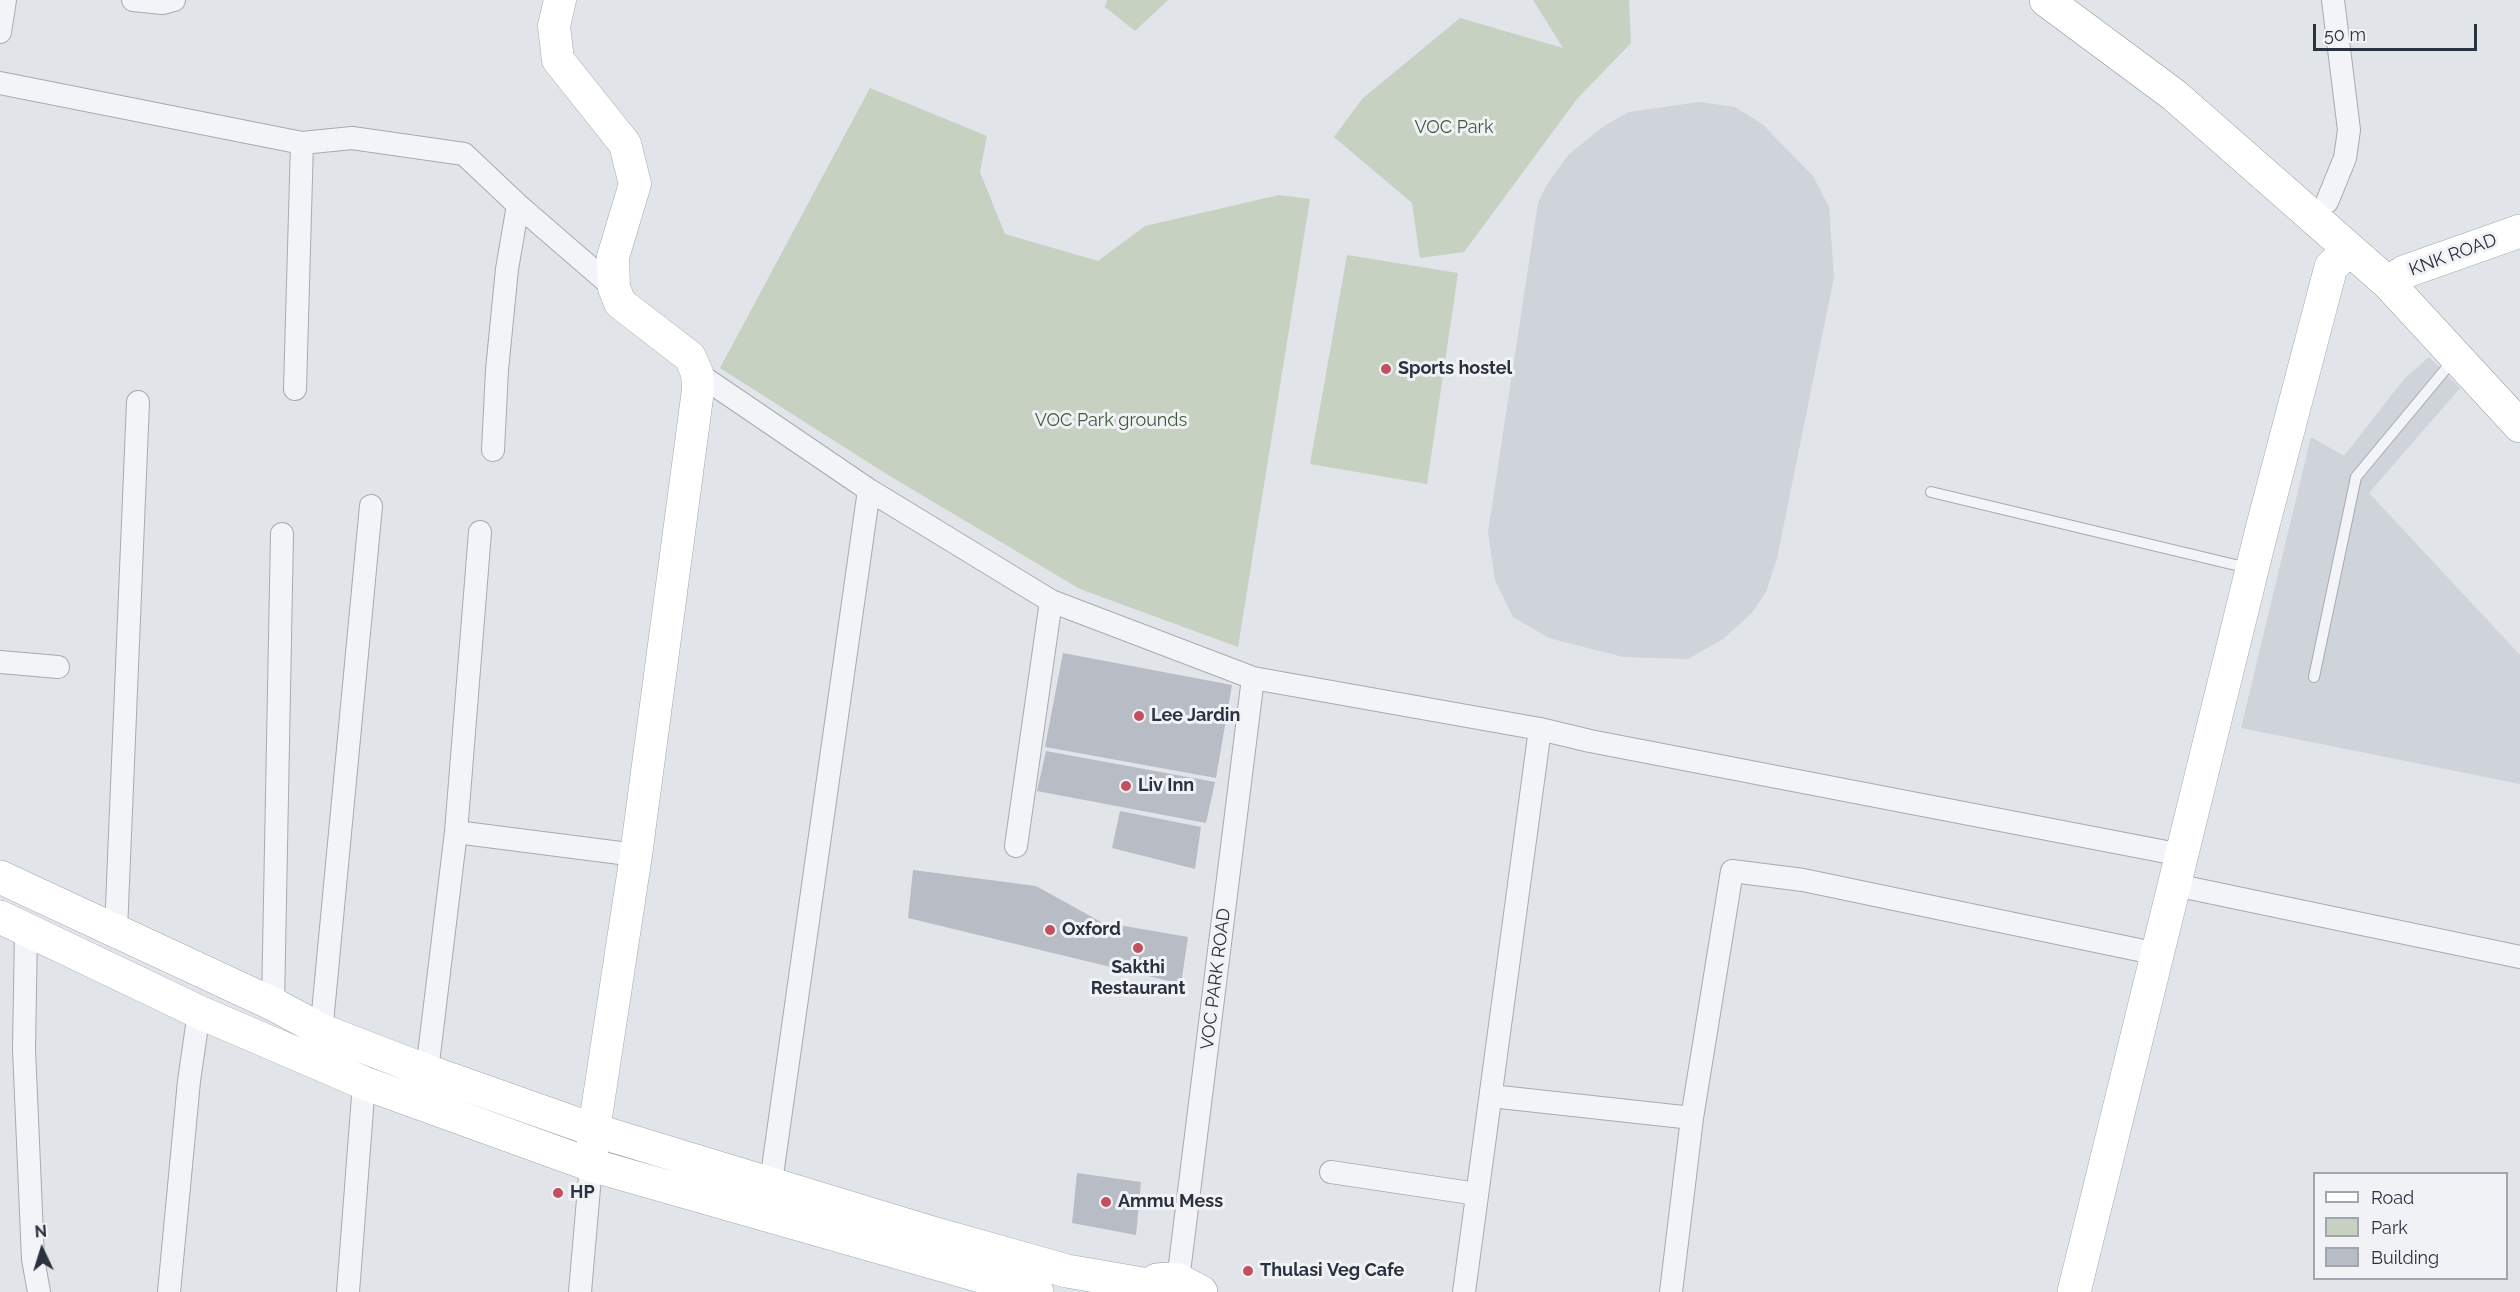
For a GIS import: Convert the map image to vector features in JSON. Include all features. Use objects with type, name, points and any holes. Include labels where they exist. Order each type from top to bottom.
[{"type":"main road","points":[[560,0],[554,26],[558,60],[625,144],[635,184],[613,257],[614,288],[620,303],[690,357],[697,373],[698,390],[636,855],[594,1130],[591,1165]]},
{"type":"main road","points":[[2046,0],[2174,95],[2348,250],[2396,277],[2456,356],[2520,426]]},
{"type":"main road","points":[[2075,0],[2179,76],[2327,202],[2396,277],[2520,400]]},
{"type":"main road","name":"KNK ROAD","points":[[2396,277],[2520,231]]},
{"type":"main road","points":[[2074,1292],[2252,569],[2331,267],[2348,250]]},
{"type":"main road","points":[[0,877],[273,1004],[323,1031],[427,1071],[594,1130],[1067,1272],[1178,1289]]},
{"type":"main road","points":[[13,924],[199,1012],[316,1063],[364,1083],[591,1165],[1037,1292]]},
{"type":"street","points":[[0,32],[5,0]]},
{"type":"street","points":[[133,0],[163,3],[174,0]]},
{"type":"street","points":[[2327,202],[2345,158],[2349,130],[2333,0]]},
{"type":"street","points":[[0,83],[302,143],[352,138],[464,154],[614,288]]},
{"type":"street","points":[[295,389],[302,143]]},
{"type":"street","points":[[493,450],[499,348],[518,204]]},
{"type":"street","points":[[697,373],[869,490],[1051,601],[1253,678],[1540,729],[2179,870],[2520,957]]},
{"type":"street","points":[[116,930],[138,402]]},
{"type":"street","points":[[771,1182],[869,490]]},
{"type":"street","points":[[316,1063],[323,1031],[371,506]]},
{"type":"street","points":[[427,1071],[456,832],[480,532]]},
{"type":"street","points":[[273,1004],[282,534]]},
{"type":"street","points":[[1016,846],[1051,601]]},
{"type":"street","points":[[0,662],[58,667]]},
{"type":"street","name":"VOC PARK ROAD","points":[[1178,1289],[1253,678]]},
{"type":"street","points":[[1464,1292],[1540,729]]},
{"type":"street","points":[[456,832],[636,855]]},
{"type":"street","points":[[1671,1292],[1692,1118],[1732,871],[1803,880],[2158,954]]},
{"type":"street","points":[[13,924],[24,1049],[33,1259],[39,1292]]},
{"type":"street","points":[[169,1292],[189,1081],[199,1012]]},
{"type":"street","points":[[348,1292],[364,1083]]},
{"type":"street","points":[[1491,1096],[1692,1118]]},
{"type":"street","points":[[580,1292],[591,1165]]},
{"type":"street","points":[[1330,1172],[1478,1194]]},
{"type":"lane","points":[[2314,677],[2356,477],[2456,356]]},
{"type":"lane","points":[[1931,492],[2252,569]]},
{"type":"shaded area","points":[[1699,102],[1735,107],[1762,124],[1813,176],[1829,207],[1834,277],[1777,558],[1766,592],[1751,614],[1723,639],[1688,659],[1623,657],[1549,638],[1513,617],[1495,580],[1488,532],[1538,203],[1546,186],[1568,155],[1604,126],[1629,112]]},
{"type":"shaded area","points":[[2429,357],[2460,388],[2369,493],[2520,655],[2520,784],[2241,728],[2311,437],[2344,456],[2404,379]]},
{"type":"green space","points":[[1107,0],[1168,0],[1135,31],[1105,7]]},
{"type":"green space","name":"VOC Park","points":[[1533,0],[1629,0],[1631,43],[1577,99],[1464,252],[1420,258],[1412,203],[1334,137],[1362,99],[1460,18],[1563,48]]},
{"type":"green space","name":"VOC Park grounds","points":[[870,88],[987,136],[980,172],[1005,234],[1098,261],[1145,226],[1279,195],[1310,199],[1238,647],[1080,589],[888,475],[720,368]]},
{"type":"green space","name":"Sports hostel","points":[[1347,255],[1458,273],[1427,484],[1310,464]]},
{"type":"building","name":"Lee Jardin","points":[[1063,653],[1232,685],[1216,778],[1045,747]]},
{"type":"building","name":"Liv Inn","points":[[1046,751],[1215,782],[1206,823],[1037,791]]},
{"type":"building","points":[[1120,811],[1201,827],[1195,869],[1112,848]]},
{"type":"building","name":"Oxford","points":[[913,870],[1036,886],[1101,922],[1188,937],[1181,984],[908,918]]},
{"type":"building","name":"Ammu Mess","points":[[1077,1173],[1141,1182],[1136,1235],[1072,1223]]},
{"type":"place","name":"Sports hostel","points":[[1386,369]]},
{"type":"place","name":"Lee Jardin","points":[[1139,716]]},
{"type":"place","name":"Liv Inn","points":[[1126,786]]},
{"type":"place","name":"Oxford","points":[[1050,930]]},
{"type":"place","name":"Sakthi Restaurant","points":[[1138,948]]},
{"type":"place","name":"HP","points":[[558,1193]]},
{"type":"place","name":"Ammu Mess","points":[[1106,1202]]},
{"type":"place","name":"Thulasi Veg Cafe","points":[[1248,1271]]}]
